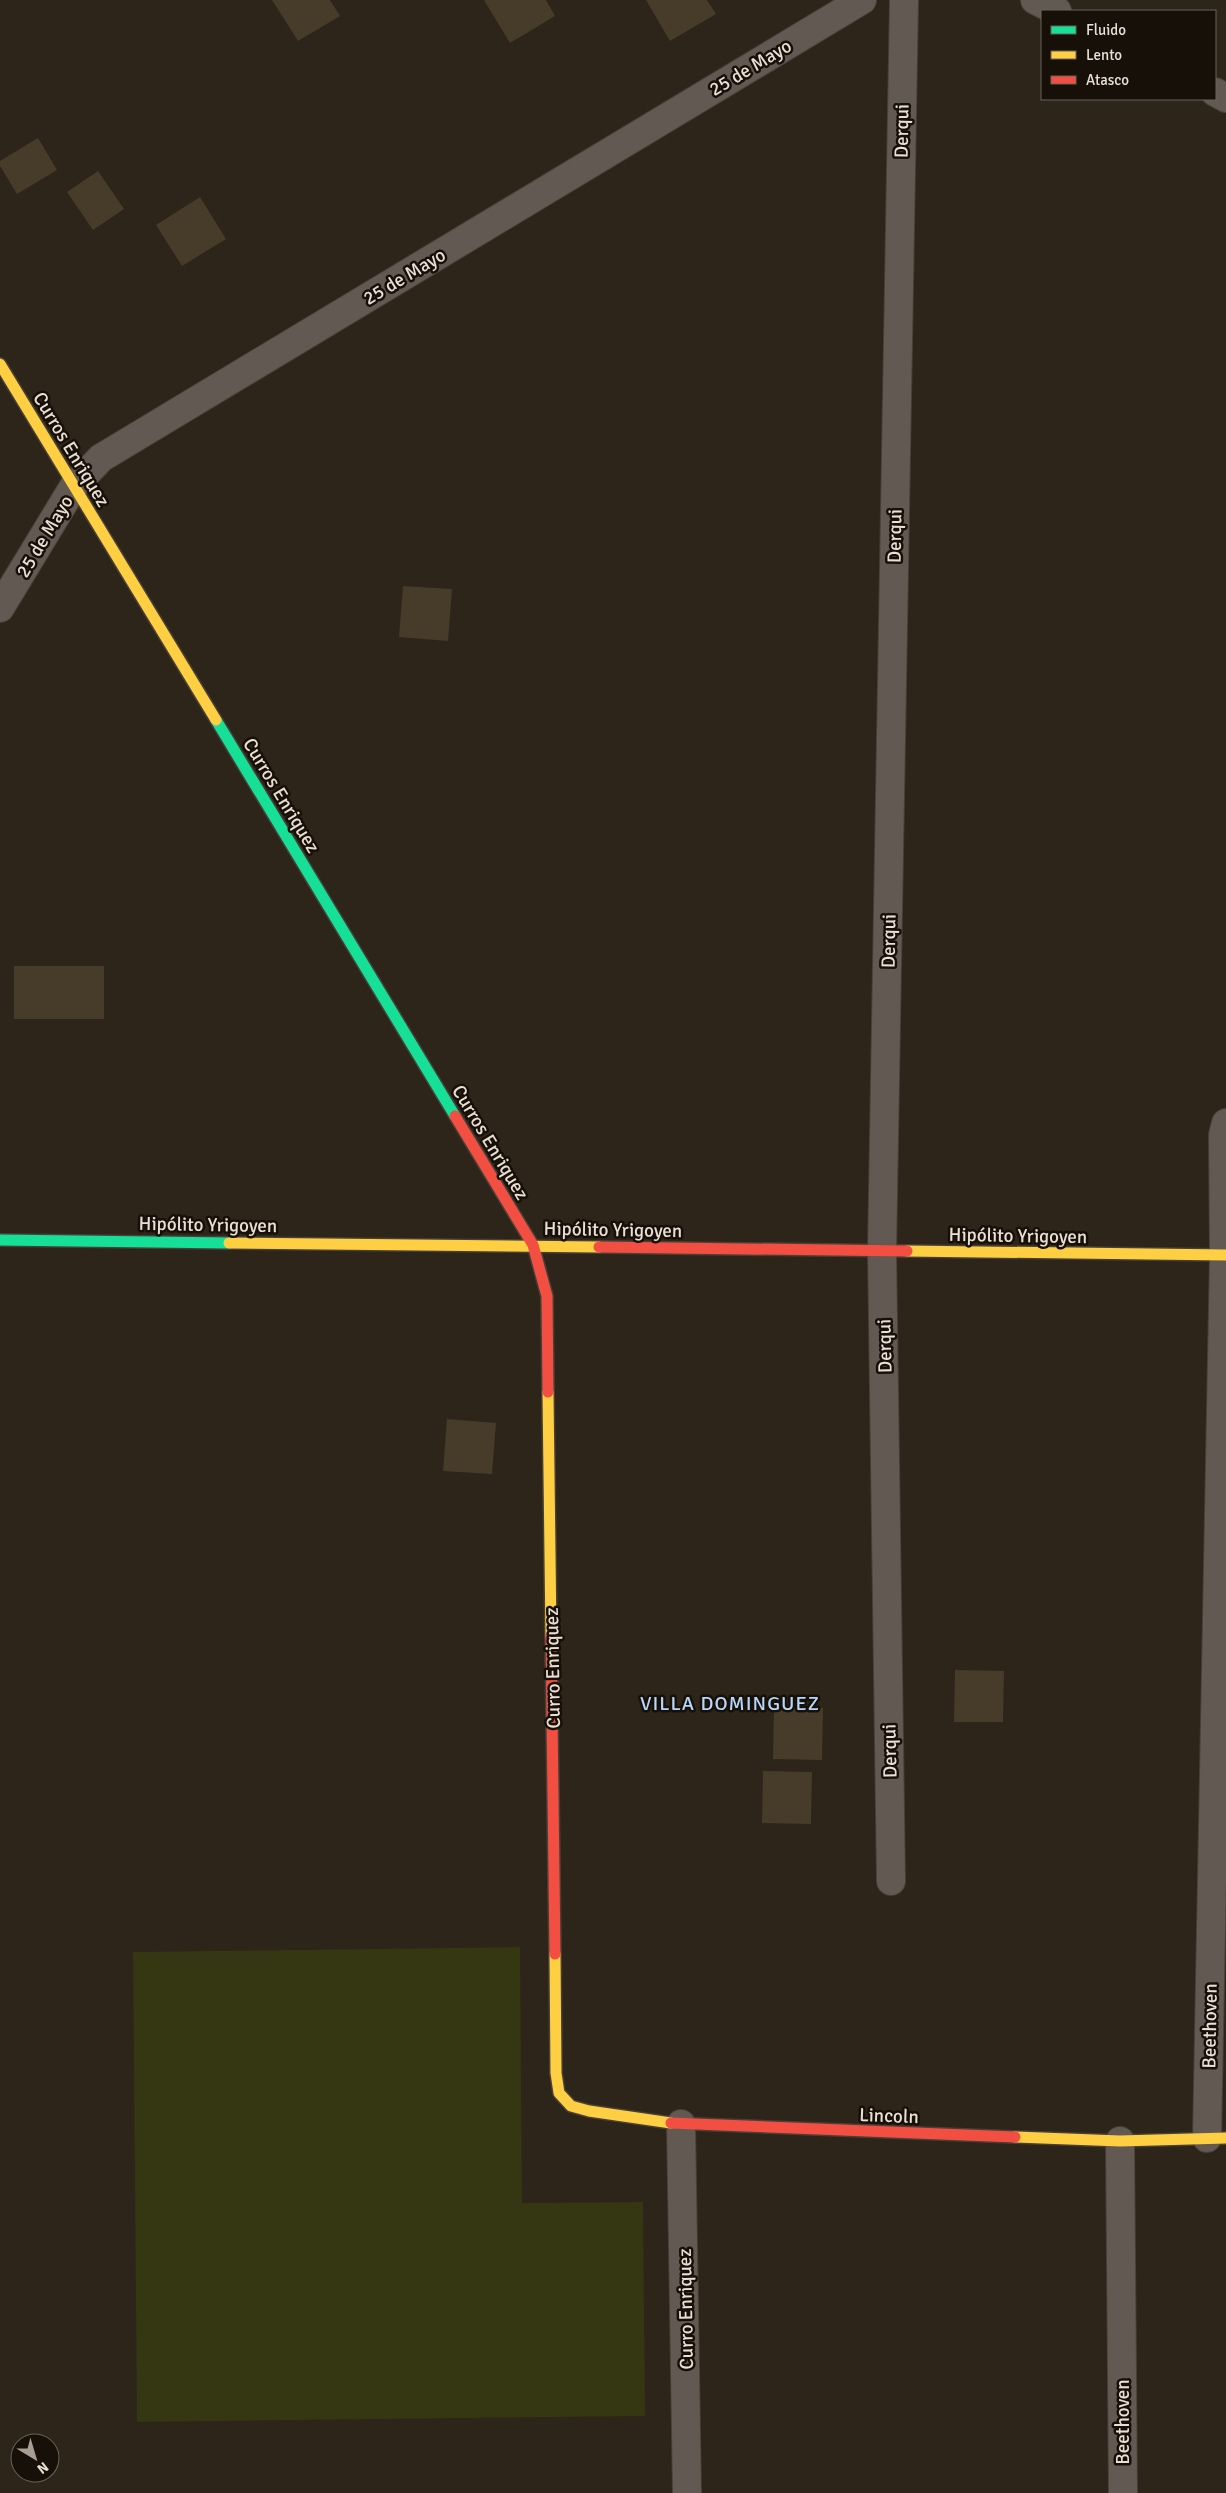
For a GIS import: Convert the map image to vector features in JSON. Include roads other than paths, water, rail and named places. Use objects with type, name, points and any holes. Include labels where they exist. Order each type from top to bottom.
[{"type":"street","name":"25 de Mayo","points":[[0,608],[74,486],[101,458],[862,0]]},
{"type":"street","name":"Derqui","points":[[890,1882],[882,1251],[904,0]]},
{"type":"street","points":[[1035,0],[1055,10]]},
{"type":"street","name":"Curros Enriquez","points":[[0,364],[533,1245]]},
{"type":"street","name":"Beethoven","points":[[1217,2138],[1225,1255],[1223,1135],[1226,1123]]},
{"type":"street","name":"Hipólito Yrigoyen","points":[[0,1240],[533,1245],[1225,1255]]},
{"type":"street","name":"Curro Enriquez","points":[[533,1245],[547,1296],[556,2073],[559,2093]]},
{"type":"street","name":"Lincoln","points":[[559,2093],[571,2106],[589,2111],[681,2124],[1120,2141],[1217,2138]]},
{"type":"street","name":"Curro Enriquez","points":[[681,2124],[688,2493]]},
{"type":"street","name":"Beethoven","points":[[1120,2141],[1123,2493]]},
{"type":"district","name":"VILLA DOMINGUEZ","points":[[730,1703]]}]
